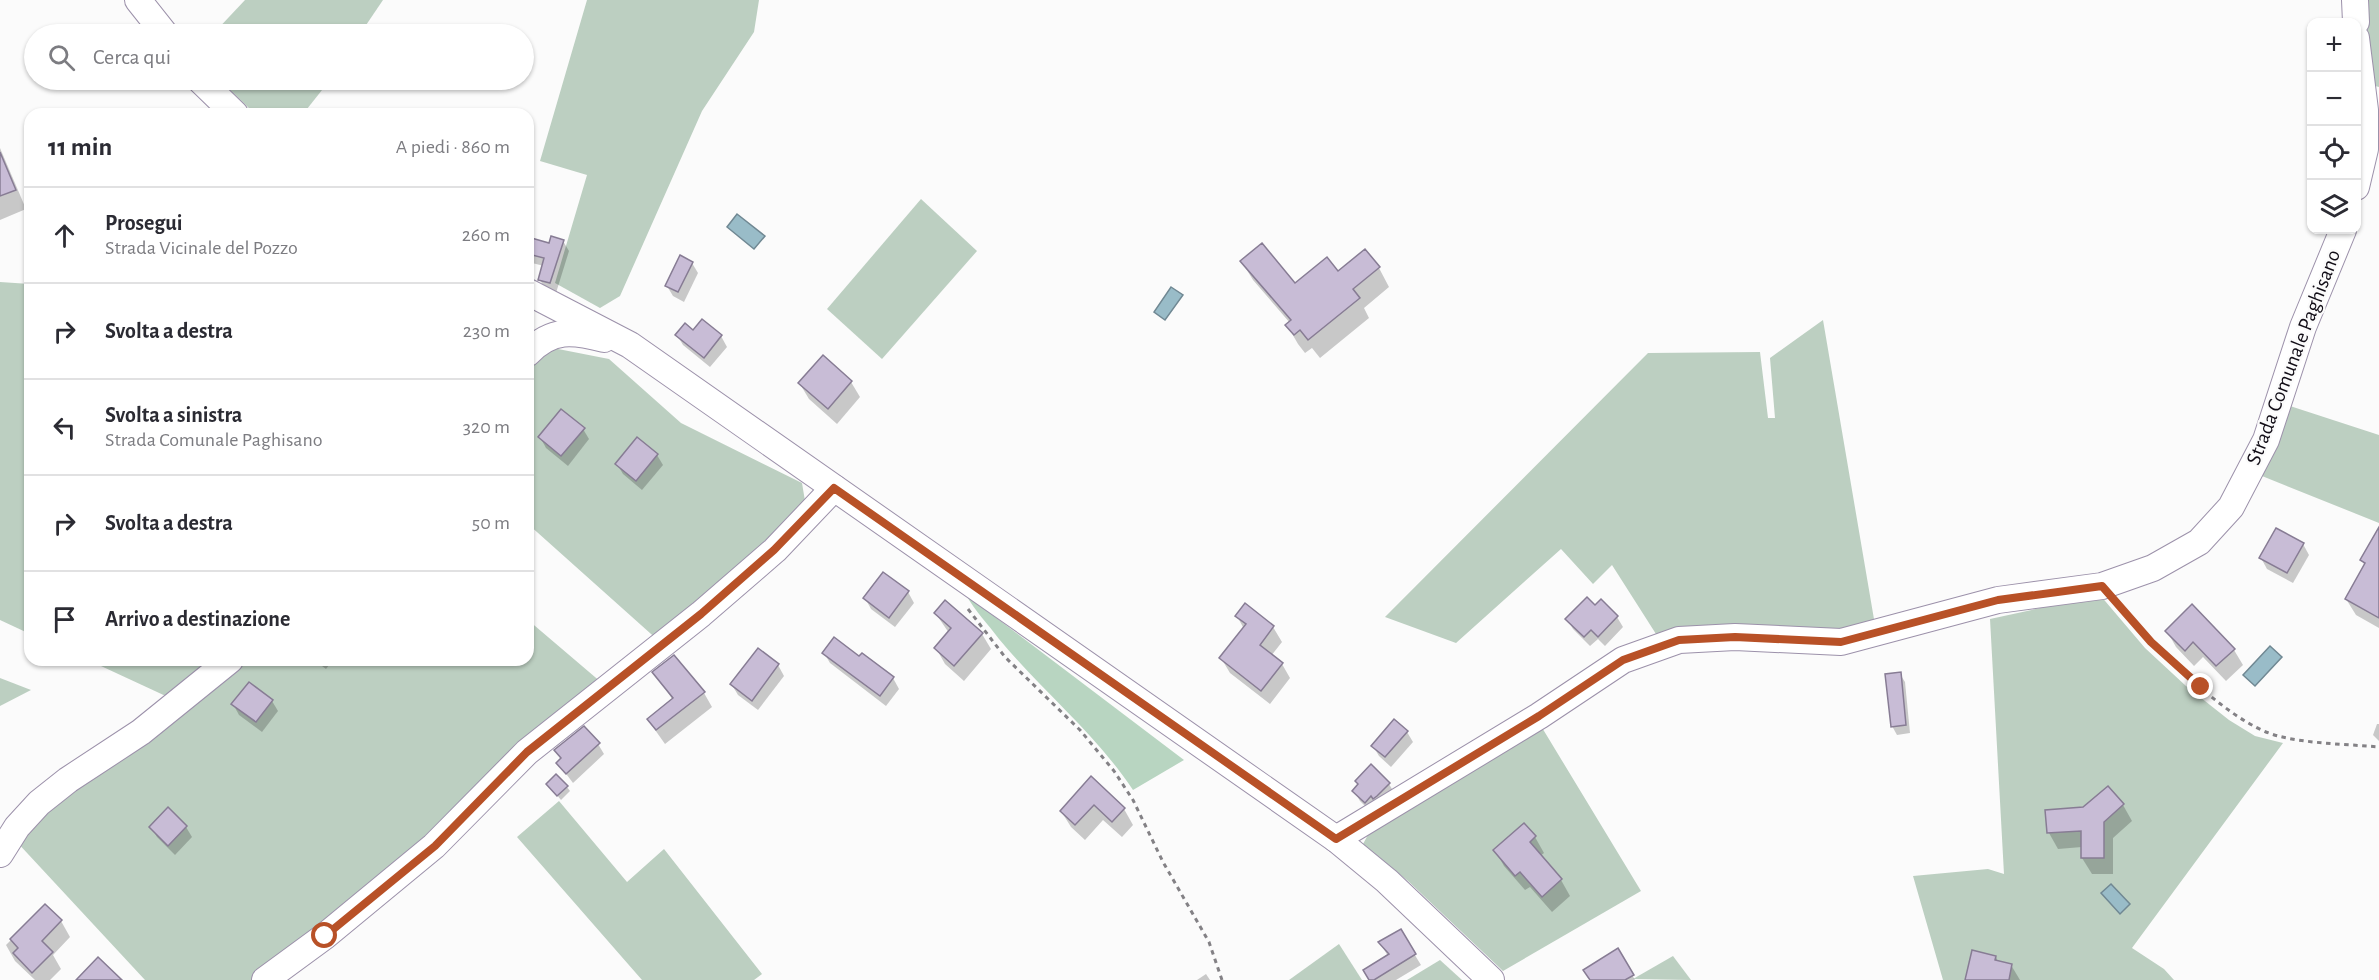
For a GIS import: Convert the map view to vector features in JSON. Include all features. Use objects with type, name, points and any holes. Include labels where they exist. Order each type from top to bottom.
[{"type":"street","points":[[138,0],[157,24]]},
{"type":"street","points":[[2355,0],[2356,18]]},
{"type":"street","points":[[2358,180],[2365,149],[2365,110],[2360,72]]},
{"type":"street","points":[[210,90],[229,108]]},
{"type":"street","name":"Strada Comunale Paghisano","points":[[1336,839],[1539,716],[1623,660],[1679,640],[1735,637],[1841,642],[1998,600],[2102,586],[2153,568],[2199,542],[2231,507],[2266,440],[2303,327],[2341,234]]},
{"type":"street","points":[[534,295],[630,345],[1336,839],[1387,881],[1491,980]]},
{"type":"street","points":[[534,348],[550,335],[576,332],[630,345]]},
{"type":"street","points":[[265,980],[325,936],[435,846],[527,752],[701,614],[774,550],[834,488]]},
{"type":"street","points":[[0,854],[17,827],[39,803],[68,780],[141,732],[223,666]]},
{"type":"path","points":[[2102,586],[2151,642],[2201,687],[2247,722],[2279,736],[2379,747]]},
{"type":"path","points":[[965,605],[1005,657],[1080,730],[1114,771],[1133,800],[1162,862],[1209,942],[1222,980]]},
{"type":"green space","points":[[245,0],[383,0],[367,24],[222,24]]},
{"type":"green space","points":[[587,0],[759,0],[754,32],[702,111],[620,296],[600,308],[555,283],[587,175],[540,161]]},
{"type":"green space","points":[[2367,0],[2379,0],[2379,87],[2375,86],[2367,38]]},
{"type":"green space","points":[[230,90],[322,90],[308,108],[249,108]]},
{"type":"green space","points":[[921,199],[977,251],[882,359],[827,309]]},
{"type":"green space","points":[[0,282],[24,284],[24,631],[0,620]]},
{"type":"green space","points":[[1823,320],[1875,625],[1842,632],[1736,624],[1707,625],[1656,634],[1612,565],[1593,584],[1561,549],[1456,643],[1385,617],[1648,353],[1760,352],[1768,418],[1775,418],[1770,358]]},
{"type":"green space","points":[[553,348],[609,359],[681,423],[802,483],[805,501],[802,512],[660,642],[534,529],[534,362],[541,354]]},
{"type":"green space","points":[[2290,406],[2379,435],[2379,523],[2262,476]]},
{"type":"green space","points":[[966,595],[1184,760],[1133,790],[1102,750],[999,639]]},
{"type":"green space","points":[[2100,595],[2145,648],[2186,686],[2229,720],[2255,736],[2283,743],[2132,948],[2164,969],[2174,980],[1943,980],[1913,876],[1988,869],[2004,874],[1990,619]]},
{"type":"green space","points":[[534,625],[602,683],[442,831],[310,941],[252,980],[145,980],[15,840],[23,828],[145,738],[235,666],[534,666]]},
{"type":"green space","points":[[101,666],[210,666],[170,698]]},
{"type":"green space","points":[[0,678],[31,690],[0,706]]},
{"type":"green space","points":[[1541,726],[1641,891],[1503,971],[1408,881],[1363,844],[1369,833]]},
{"type":"green space","points":[[559,801],[627,882],[664,849],[762,974],[754,980],[642,980],[517,837]]},
{"type":"green space","points":[[1339,944],[1362,980],[1289,980]]},
{"type":"green space","points":[[1673,956],[1691,980],[1633,979]]},
{"type":"green space","points":[[1440,960],[1462,980],[1407,980]]},
{"type":"water","points":[[737,214],[765,236],[754,249],[727,227]]},
{"type":"water","points":[[1171,287],[1183,295],[1165,320],[1154,312]]},
{"type":"water","points":[[2270,646],[2282,657],[2255,686],[2243,675]]},
{"type":"water","points":[[2111,884],[2130,904],[2120,914],[2101,893]]},
{"type":"building","points":[[0,152],[16,190],[0,196]]},
{"type":"building","points":[[551,236],[564,240],[550,283],[538,280],[544,258],[534,256],[534,239],[549,243]]},
{"type":"building","points":[[1262,243],[1295,283],[1327,257],[1338,271],[1365,249],[1380,267],[1353,289],[1360,298],[1308,340],[1300,330],[1294,335],[1285,325],[1291,320],[1240,261]]},
{"type":"building","points":[[680,255],[693,262],[678,292],[665,286]]},
{"type":"building","points":[[702,319],[722,335],[704,358],[675,335],[685,323],[693,330]]},
{"type":"building","points":[[823,355],[852,381],[828,409],[798,383]]},
{"type":"building","points":[[561,409],[585,428],[561,456],[538,437]]},
{"type":"building","points":[[637,437],[658,454],[636,481],[615,464]]},
{"type":"building","points":[[2379,527],[2379,618],[2345,599],[2365,563],[2360,560]]},
{"type":"building","points":[[2276,528],[2304,543],[2287,573],[2259,558]]},
{"type":"building","points":[[883,572],[909,591],[889,618],[863,598]]},
{"type":"building","points":[[1587,597],[1595,605],[1601,599],[1618,616],[1598,637],[1591,630],[1584,637],[1565,619]]},
{"type":"building","points":[[945,600],[983,633],[954,666],[934,648],[951,628],[934,613]]},
{"type":"building","points":[[1245,603],[1274,626],[1260,645],[1283,663],[1261,691],[1219,658],[1246,624],[1235,616]]},
{"type":"building","points":[[2192,604],[2235,649],[2216,666],[2193,642],[2185,651],[2165,631]]},
{"type":"building","points":[[834,637],[859,656],[862,653],[894,677],[880,696],[822,653]]},
{"type":"building","points":[[758,648],[779,664],[752,701],[730,684]]},
{"type":"building","points":[[674,655],[705,692],[656,730],[647,719],[673,698],[652,672]]},
{"type":"building","points":[[1901,672],[1906,725],[1891,727],[1885,674]]},
{"type":"building","points":[[249,682],[273,700],[256,722],[231,704]]},
{"type":"building","points":[[1394,719],[1408,731],[1385,757],[1371,746]]},
{"type":"building","points":[[584,726],[600,743],[566,774],[556,763],[561,758],[554,750]]},
{"type":"building","points":[[1371,764],[1390,783],[1377,796],[1373,799],[1371,796],[1365,803],[1352,791],[1358,784],[1355,781]]},
{"type":"building","points":[[556,774],[568,786],[557,796],[546,784]]},
{"type":"building","points":[[1091,776],[1125,808],[1112,822],[1094,805],[1075,825],[1060,811]]},
{"type":"building","points":[[2108,786],[2124,804],[2104,822],[2104,858],[2081,858],[2081,831],[2047,833],[2045,810],[2083,807]]},
{"type":"building","points":[[168,807],[187,826],[168,846],[149,827]]},
{"type":"building","points":[[1524,823],[1536,836],[1530,842],[1562,879],[1542,897],[1520,872],[1515,876],[1493,850]]},
{"type":"building","points":[[45,904],[62,920],[42,941],[53,952],[32,973],[13,953],[18,948],[10,939]]},
{"type":"building","points":[[1401,929],[1416,954],[1374,980],[1369,980],[1363,970],[1389,954],[1378,942]]},
{"type":"building","points":[[1618,948],[1634,975],[1625,980],[1590,980],[1583,970]]},
{"type":"building","points":[[1972,950],[1996,956],[1995,960],[2012,964],[2009,980],[1965,980]]},
{"type":"building","points":[[98,957],[122,980],[76,980]]},
{"type":"route","points":[[325,936],[435,846],[527,752],[701,614],[774,550],[834,488],[1336,839],[1539,716],[1623,660],[1679,640],[1735,637],[1841,642],[1998,600],[2102,586],[2151,642],[2201,687]]}]
